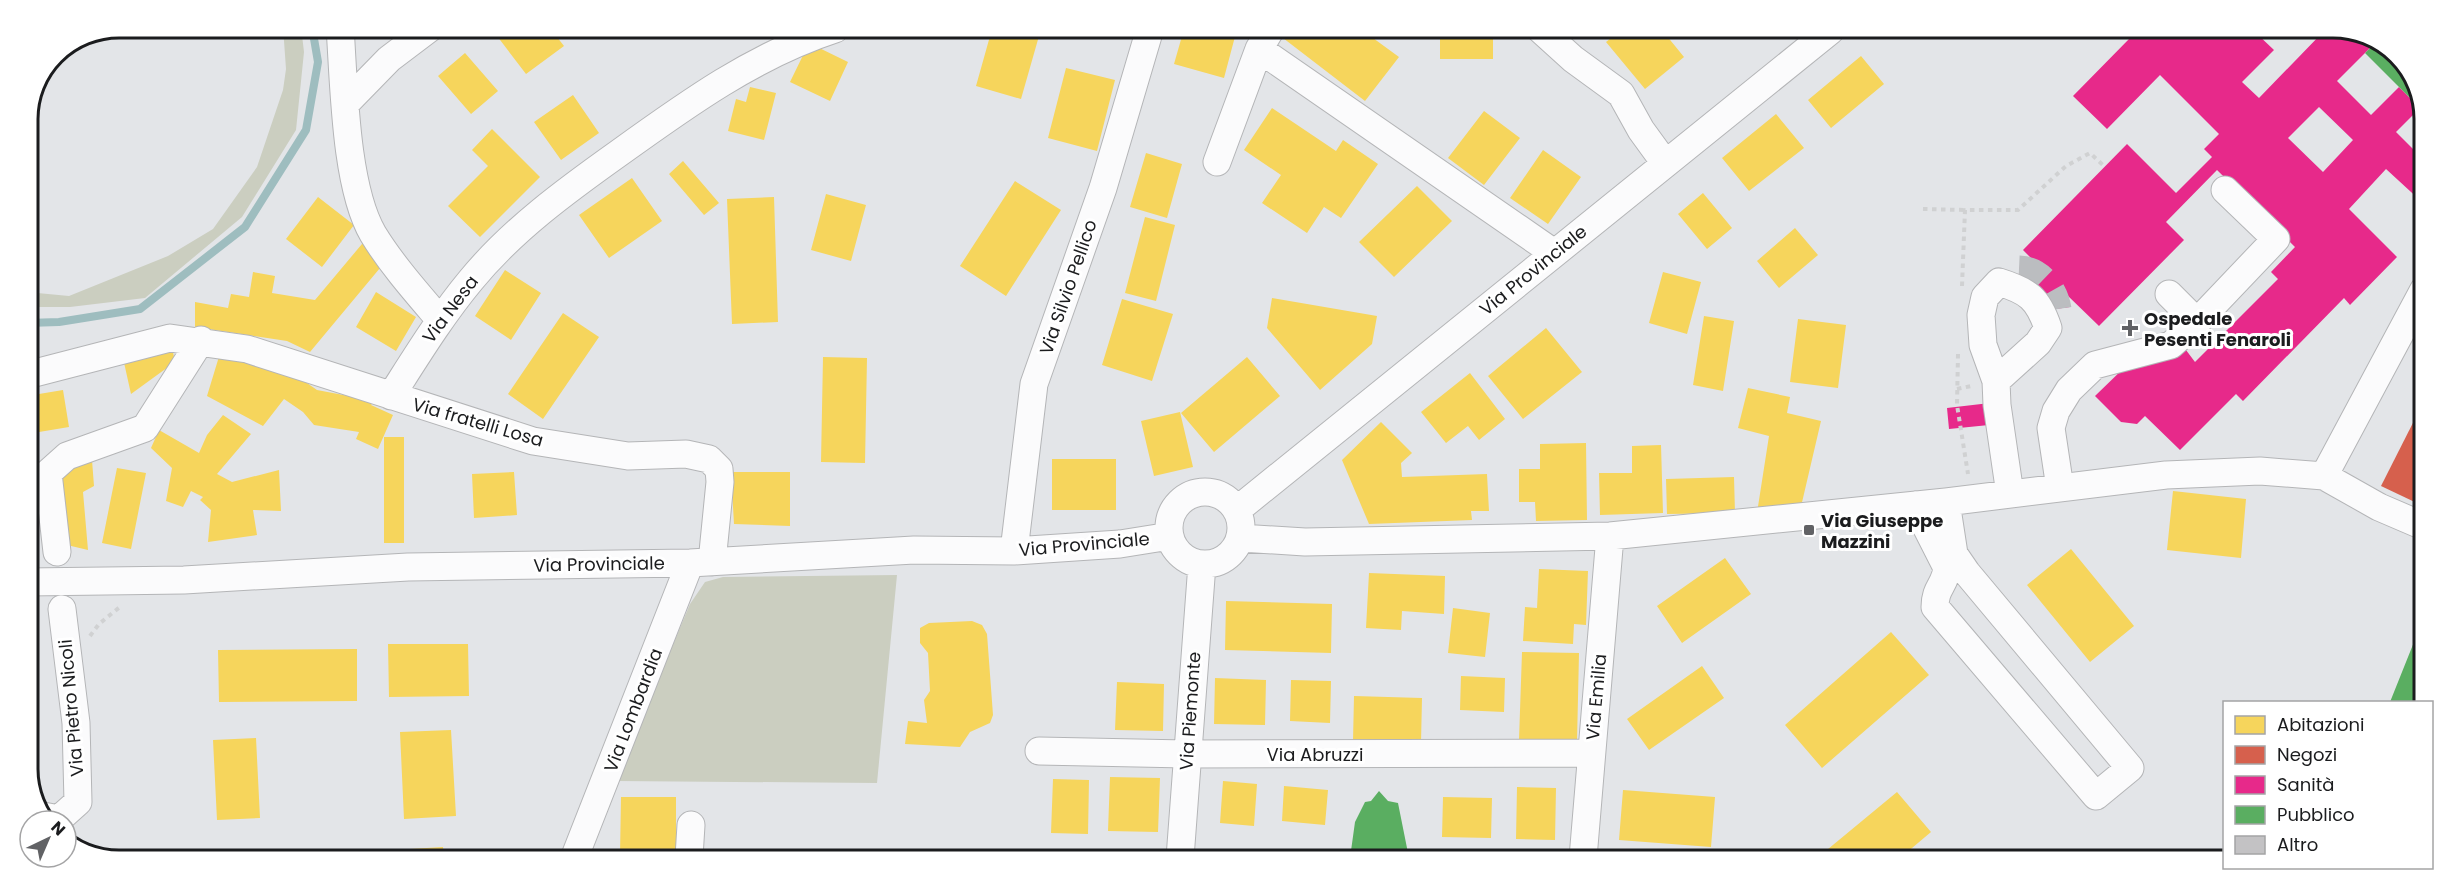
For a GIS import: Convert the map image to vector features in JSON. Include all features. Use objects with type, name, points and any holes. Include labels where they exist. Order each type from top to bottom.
[{"type":"street","points":[[341,38],[346,103],[358,194],[372,232],[440,320]]},
{"type":"street","points":[[346,103],[389,59],[417,38]]},
{"type":"street","name":"Via Nesa","points":[[391,396],[440,320],[472,279],[562,194],[669,117],[751,64],[808,38]]},
{"type":"street","name":"Via Silvio Pellico","points":[[1014,551],[1034,384],[1103,188],[1147,38]]},
{"type":"street","points":[[1549,38],[1573,59],[1621,94],[1641,130],[1665,163]]},
{"type":"street","name":"Via Provinciale","points":[[1237,510],[1821,38]]},
{"type":"street","points":[[1217,162],[1265,39],[1554,253]]},
{"type":"street","points":[[2060,488],[2051,428],[2056,411],[2069,390],[2096,365],[2171,345],[2197,322],[2276,240],[2225,190]]},
{"type":"street","points":[[1996,381],[2038,343],[2053,319],[2009,276],[1985,297],[1981,315],[1983,345],[1996,381],[1997,405],[2010,494]]},
{"type":"street","points":[[2169,294],[2197,322]]},
{"type":"street","points":[[2324,476],[2413,309]]},
{"type":"street","points":[[38,372],[170,338],[201,340],[247,349],[391,396]]},
{"type":"street","points":[[57,552],[48,473],[67,456],[145,428],[201,340]]},
{"type":"street","name":"Via fratelli Losa","points":[[391,396],[532,441],[628,456],[686,454],[709,459],[719,469],[720,482],[701,562]]},
{"type":"street","points":[[1240,538],[1305,542],[1610,536],[1946,502],[2166,475],[2260,471],[2324,476],[2379,507],[2414,522]]},
{"type":"street","points":[[1209,490],[1229,500],[1237,510],[1240,538],[1226,558],[1202,564],[1189,561],[1180,554],[1170,536],[1168,522],[1173,511],[1183,499],[1209,490]]},
{"type":"street","points":[[1946,502],[1957,575]]},
{"type":"street","points":[[1915,505],[1947,568],[1957,575],[2130,768],[2096,796],[1935,607],[1935,592],[1957,575]]},
{"type":"street","name":"Via Provinciale","points":[[38,582],[149,581],[408,567],[701,562],[914,550],[1014,551],[1120,544],[1170,536]]},
{"type":"street","name":"Via Emilia","points":[[1584,850],[1610,536]]},
{"type":"street","name":"Via Lombardia","points":[[578,850],[701,562]]},
{"type":"street","name":"Via Piemonte","points":[[1180,850],[1202,564]]},
{"type":"street","name":"Via Pietro Nicoli","points":[[62,609],[76,723],[78,802],[70,809]]},
{"type":"street","name":"Via Abruzzi","points":[[1039,751],[1186,754],[1591,753]]},
{"type":"street","points":[[689,850],[691,825]]},
{"type":"path","points":[[1923,209],[1965,210]]},
{"type":"path","points":[[86,642],[99,624],[149,581]]},
{"type":"shaded area","points":[[284,38],[302,38],[304,52],[296,130],[242,217],[145,298],[70,307],[38,307],[38,293],[69,296],[168,256],[213,229],[257,167],[283,90],[286,69]]},
{"type":"shaded area","points":[[897,575],[877,783],[616,781],[690,604],[705,582],[723,577]]},
{"type":"building: Abitazioni","points":[[499,38],[558,38],[564,46],[526,74]]},
{"type":"building: Abitazioni","points":[[989,38],[1038,38],[1021,99],[976,86]]},
{"type":"building: Abitazioni","points":[[1181,38],[1235,38],[1224,78],[1174,64]]},
{"type":"building: Abitazioni","points":[[1283,38],[1373,38],[1399,57],[1365,101]]},
{"type":"building: Abitazioni","points":[[1440,38],[1493,38],[1493,59],[1440,59]]},
{"type":"building: Abitazioni","points":[[1611,38],[1669,38],[1684,57],[1645,89],[1606,42]]},
{"type":"building: Abitazioni","points":[[809,43],[848,62],[830,101],[790,82]]},
{"type":"building: Abitazioni","points":[[465,53],[498,91],[471,114],[438,76]]},
{"type":"building: Abitazioni","points":[[1861,56],[1884,84],[1831,128],[1808,100]]},
{"type":"building: Abitazioni","points":[[1066,68],[1115,80],[1097,151],[1048,138]]},
{"type":"building: Abitazioni","points":[[750,87],[776,93],[764,140],[728,131],[736,99],[746,102]]},
{"type":"building: Abitazioni","points":[[573,95],[599,133],[561,160],[534,122]]},
{"type":"building: Abitazioni","points":[[1272,108],[1336,151],[1343,140],[1378,164],[1341,218],[1324,207],[1307,233],[1262,203],[1281,175],[1244,150]]},
{"type":"building: Abitazioni","points":[[1484,111],[1520,138],[1484,185],[1448,158]]},
{"type":"building: Abitazioni","points":[[1776,114],[1804,148],[1749,191],[1722,158]]},
{"type":"building: Abitazioni","points":[[492,129],[540,177],[480,237],[448,206],[488,166],[472,150]]},
{"type":"building: Abitazioni","points":[[1543,150],[1581,177],[1548,224],[1510,198]]},
{"type":"building: Abitazioni","points":[[1146,153],[1182,164],[1167,218],[1130,207]]},
{"type":"building: Abitazioni","points":[[683,161],[719,203],[704,215],[669,174]]},
{"type":"building: Abitazioni","points":[[632,178],[662,221],[609,258],[579,215]]},
{"type":"building: Abitazioni","points":[[1015,181],[1061,210],[1006,296],[960,266]]},
{"type":"building: Abitazioni","points":[[1417,186],[1452,221],[1394,277],[1359,242]]},
{"type":"building: Abitazioni","points":[[1703,193],[1732,228],[1707,249],[1678,214]]},
{"type":"building: Abitazioni","points":[[826,194],[866,205],[851,261],[811,250]]},
{"type":"building: Abitazioni","points":[[318,197],[354,225],[322,267],[286,239]]},
{"type":"building: Abitazioni","points":[[774,197],[778,322],[732,324],[727,199]]},
{"type":"building: Abitazioni","points":[[1145,217],[1175,225],[1156,301],[1125,293]]},
{"type":"building: Abitazioni","points":[[1795,228],[1818,255],[1779,288],[1757,261]]},
{"type":"building: Abitazioni","points":[[367,238],[385,262],[310,352],[287,341],[195,327],[195,302],[228,308],[231,294],[249,297],[253,272],[275,276],[272,293],[315,300]]},
{"type":"building: Abitazioni","points":[[505,270],[541,293],[511,340],[475,316]]},
{"type":"building: Abitazioni","points":[[1663,272],[1701,282],[1687,334],[1649,323]]},
{"type":"building: Abitazioni","points":[[376,292],[416,317],[396,351],[356,327]]},
{"type":"building: Abitazioni","points":[[1272,298],[1377,316],[1372,344],[1320,390],[1267,328]]},
{"type":"building: Abitazioni","points":[[1122,299],[1173,314],[1152,381],[1102,365]]},
{"type":"building: Abitazioni","points":[[563,313],[599,337],[543,419],[508,394]]},
{"type":"building: Abitazioni","points":[[1704,316],[1734,321],[1723,391],[1693,385]]},
{"type":"building: Abitazioni","points":[[1798,319],[1846,325],[1838,388],[1790,382]]},
{"type":"building: Abitazioni","points":[[1546,328],[1582,372],[1523,419],[1488,376]]},
{"type":"building: Abitazioni","points":[[172,347],[175,362],[131,394],[123,358]]},
{"type":"building: Abitazioni","points":[[221,350],[291,372],[317,390],[375,401],[371,405],[393,415],[378,449],[356,439],[359,432],[314,425],[303,412],[284,399],[263,426],[207,396]]},
{"type":"building: Abitazioni","points":[[823,357],[867,358],[865,463],[821,462]]},
{"type":"building: Abitazioni","points":[[1247,357],[1280,396],[1214,452],[1181,413]]},
{"type":"building: Abitazioni","points":[[1470,373],[1505,419],[1479,440],[1468,426],[1446,443],[1421,412]]},
{"type":"building: Abitazioni","points":[[1748,388],[1790,397],[1787,413],[1821,421],[1800,511],[1757,513],[1769,436],[1738,428]]},
{"type":"building: Abitazioni","points":[[63,390],[69,427],[38,432],[38,394]]},
{"type":"building: Abitazioni","points":[[1180,412],[1193,467],[1154,476],[1141,421]]},
{"type":"building: Abitazioni","points":[[223,415],[251,434],[217,474],[232,482],[279,470],[281,511],[253,510],[257,535],[208,542],[211,510],[200,500],[203,497],[191,491],[183,507],[166,501],[172,468],[151,448],[159,430],[199,453],[207,435]]},
{"type":"building: Abitazioni","points":[[1381,422],[1412,453],[1401,463],[1402,477],[1487,474],[1489,511],[1471,511],[1472,520],[1369,524],[1342,460]]},
{"type":"building: Abitazioni","points":[[384,437],[404,437],[404,543],[384,543]]},
{"type":"building: Abitazioni","points":[[1586,443],[1587,520],[1536,521],[1535,502],[1519,502],[1519,469],[1540,469],[1540,444]]},
{"type":"building: Abitazioni","points":[[1661,445],[1663,513],[1600,515],[1599,473],[1632,473],[1632,446]]},
{"type":"building: Abitazioni","points":[[76,458],[92,460],[94,486],[83,492],[88,550],[67,545],[59,478]]},
{"type":"building: Abitazioni","points":[[1052,459],[1116,459],[1116,510],[1052,510]]},
{"type":"building: Abitazioni","points":[[117,468],[146,473],[131,549],[102,543]]},
{"type":"building: Abitazioni","points":[[514,472],[517,515],[474,518],[472,474]]},
{"type":"building: Abitazioni","points":[[731,472],[790,472],[790,526],[734,524]]},
{"type":"building: Abitazioni","points":[[1734,477],[1735,513],[1667,514],[1666,479]]},
{"type":"building: Abitazioni","points":[[2173,491],[2246,499],[2241,558],[2167,550]]},
{"type":"building: Abitazioni","points":[[2071,549],[2134,626],[2090,662],[2027,585]]},
{"type":"building: Abitazioni","points":[[1725,558],[1751,594],[1682,643],[1657,606]]},
{"type":"building: Abitazioni","points":[[1539,569],[1588,571],[1586,625],[1574,624],[1573,644],[1523,641],[1525,607],[1537,608]]},
{"type":"building: Abitazioni","points":[[1369,573],[1445,576],[1444,614],[1402,611],[1401,630],[1366,628]]},
{"type":"building: Abitazioni","points":[[1226,601],[1332,604],[1331,653],[1225,650]]},
{"type":"building: Abitazioni","points":[[1453,608],[1490,613],[1485,657],[1448,653]]},
{"type":"building: Abitazioni","points":[[972,621],[982,625],[987,634],[993,715],[990,723],[970,732],[960,747],[905,744],[908,721],[927,723],[924,700],[930,691],[928,653],[920,643],[920,628],[929,623]]},
{"type":"building: Abitazioni","points":[[1891,632],[1929,675],[1822,768],[1785,725]]},
{"type":"building: Abitazioni","points":[[388,644],[468,644],[469,696],[389,697]]},
{"type":"building: Abitazioni","points":[[357,649],[357,701],[219,702],[218,650]]},
{"type":"building: Abitazioni","points":[[1522,652],[1579,653],[1577,742],[1519,740]]},
{"type":"building: Abitazioni","points":[[1702,666],[1724,698],[1649,750],[1627,719]]},
{"type":"building: Abitazioni","points":[[1461,676],[1505,678],[1504,712],[1460,710]]},
{"type":"building: Abitazioni","points":[[1215,678],[1266,680],[1265,725],[1214,724]]},
{"type":"building: Abitazioni","points":[[1291,680],[1331,681],[1330,723],[1290,721]]},
{"type":"building: Abitazioni","points":[[1117,682],[1164,684],[1163,731],[1115,730]]},
{"type":"building: Abitazioni","points":[[1354,696],[1422,698],[1421,743],[1353,741]]},
{"type":"building: Abitazioni","points":[[451,730],[456,816],[404,819],[400,732]]},
{"type":"building: Abitazioni","points":[[256,738],[260,818],[217,820],[213,740]]},
{"type":"building: Abitazioni","points":[[1110,777],[1160,778],[1158,832],[1108,831]]},
{"type":"building: Abitazioni","points":[[1053,779],[1089,780],[1088,834],[1051,833]]},
{"type":"building: Abitazioni","points":[[1223,781],[1257,784],[1254,826],[1220,823]]},
{"type":"building: Abitazioni","points":[[1284,786],[1328,790],[1325,825],[1282,821]]},
{"type":"building: Abitazioni","points":[[1517,787],[1556,788],[1555,840],[1516,839]]},
{"type":"building: Abitazioni","points":[[1623,790],[1715,797],[1711,847],[1619,840]]},
{"type":"building: Abitazioni","points":[[1897,792],[1931,832],[1910,850],[1827,850]]},
{"type":"building: Abitazioni","points":[[621,797],[676,797],[676,850],[620,850]]},
{"type":"building: Abitazioni","points":[[1443,797],[1492,798],[1491,838],[1442,837]]},
{"type":"building: Abitazioni","points":[[443,847],[443,850],[394,850]]},
{"type":"building: Negozi","points":[[2413,422],[2414,501],[2381,486]]},
{"type":"building: Sanità","points":[[2128,38],[2261,38],[2274,50],[2242,82],[2259,98],[2317,38],[2343,38],[2371,47],[2337,81],[2371,115],[2399,87],[2411,99],[2413,115],[2396,132],[2413,149],[2413,194],[2386,169],[2349,209],[2397,257],[2350,305],[2344,298],[2243,401],[2236,394],[2180,450],[2145,416],[2137,424],[2121,422],[2095,396],[2128,364],[2186,350],[2195,362],[2278,279],[2271,272],[2295,247],[2217,170],[2166,222],[2184,240],[2099,326],[2066,294],[2064,296],[2070,307],[2048,310],[2018,280],[2021,259],[2036,263],[2023,250],[2127,144],[2176,193],[2212,157],[2204,149],[2219,134],[2160,75],[2107,129],[2073,96]],"holes":[[[2319,107],[2353,140],[2323,172],[2288,138]]]},
{"type":"building: Sanità","points":[[2007,401],[2009,423],[1949,429],[1947,408]]},
{"type":"building: Pubblico","points":[[2371,47],[2386,58],[2397,69],[2411,99],[2365,53]]},
{"type":"building: Pubblico","points":[[2414,642],[2414,701],[2390,701]]},
{"type":"building: Pubblico","points":[[1379,791],[1388,801],[1398,803],[1407,850],[1351,850],[1355,822],[1365,802],[1371,801]]},
{"type":"waterway","points":[[38,323],[59,322],[140,309],[245,227],[306,130],[318,62],[314,38]]},
{"type":"tunnel","points":[[2019,269],[2034,273],[2046,282],[2054,295],[2058,309]]},
{"type":"place","name":"Ospedale Pesenti Fenaroli","points":[[2130,328]]},
{"type":"place","name":"Via Giuseppe Mazzini","points":[[1809,530]]}]
